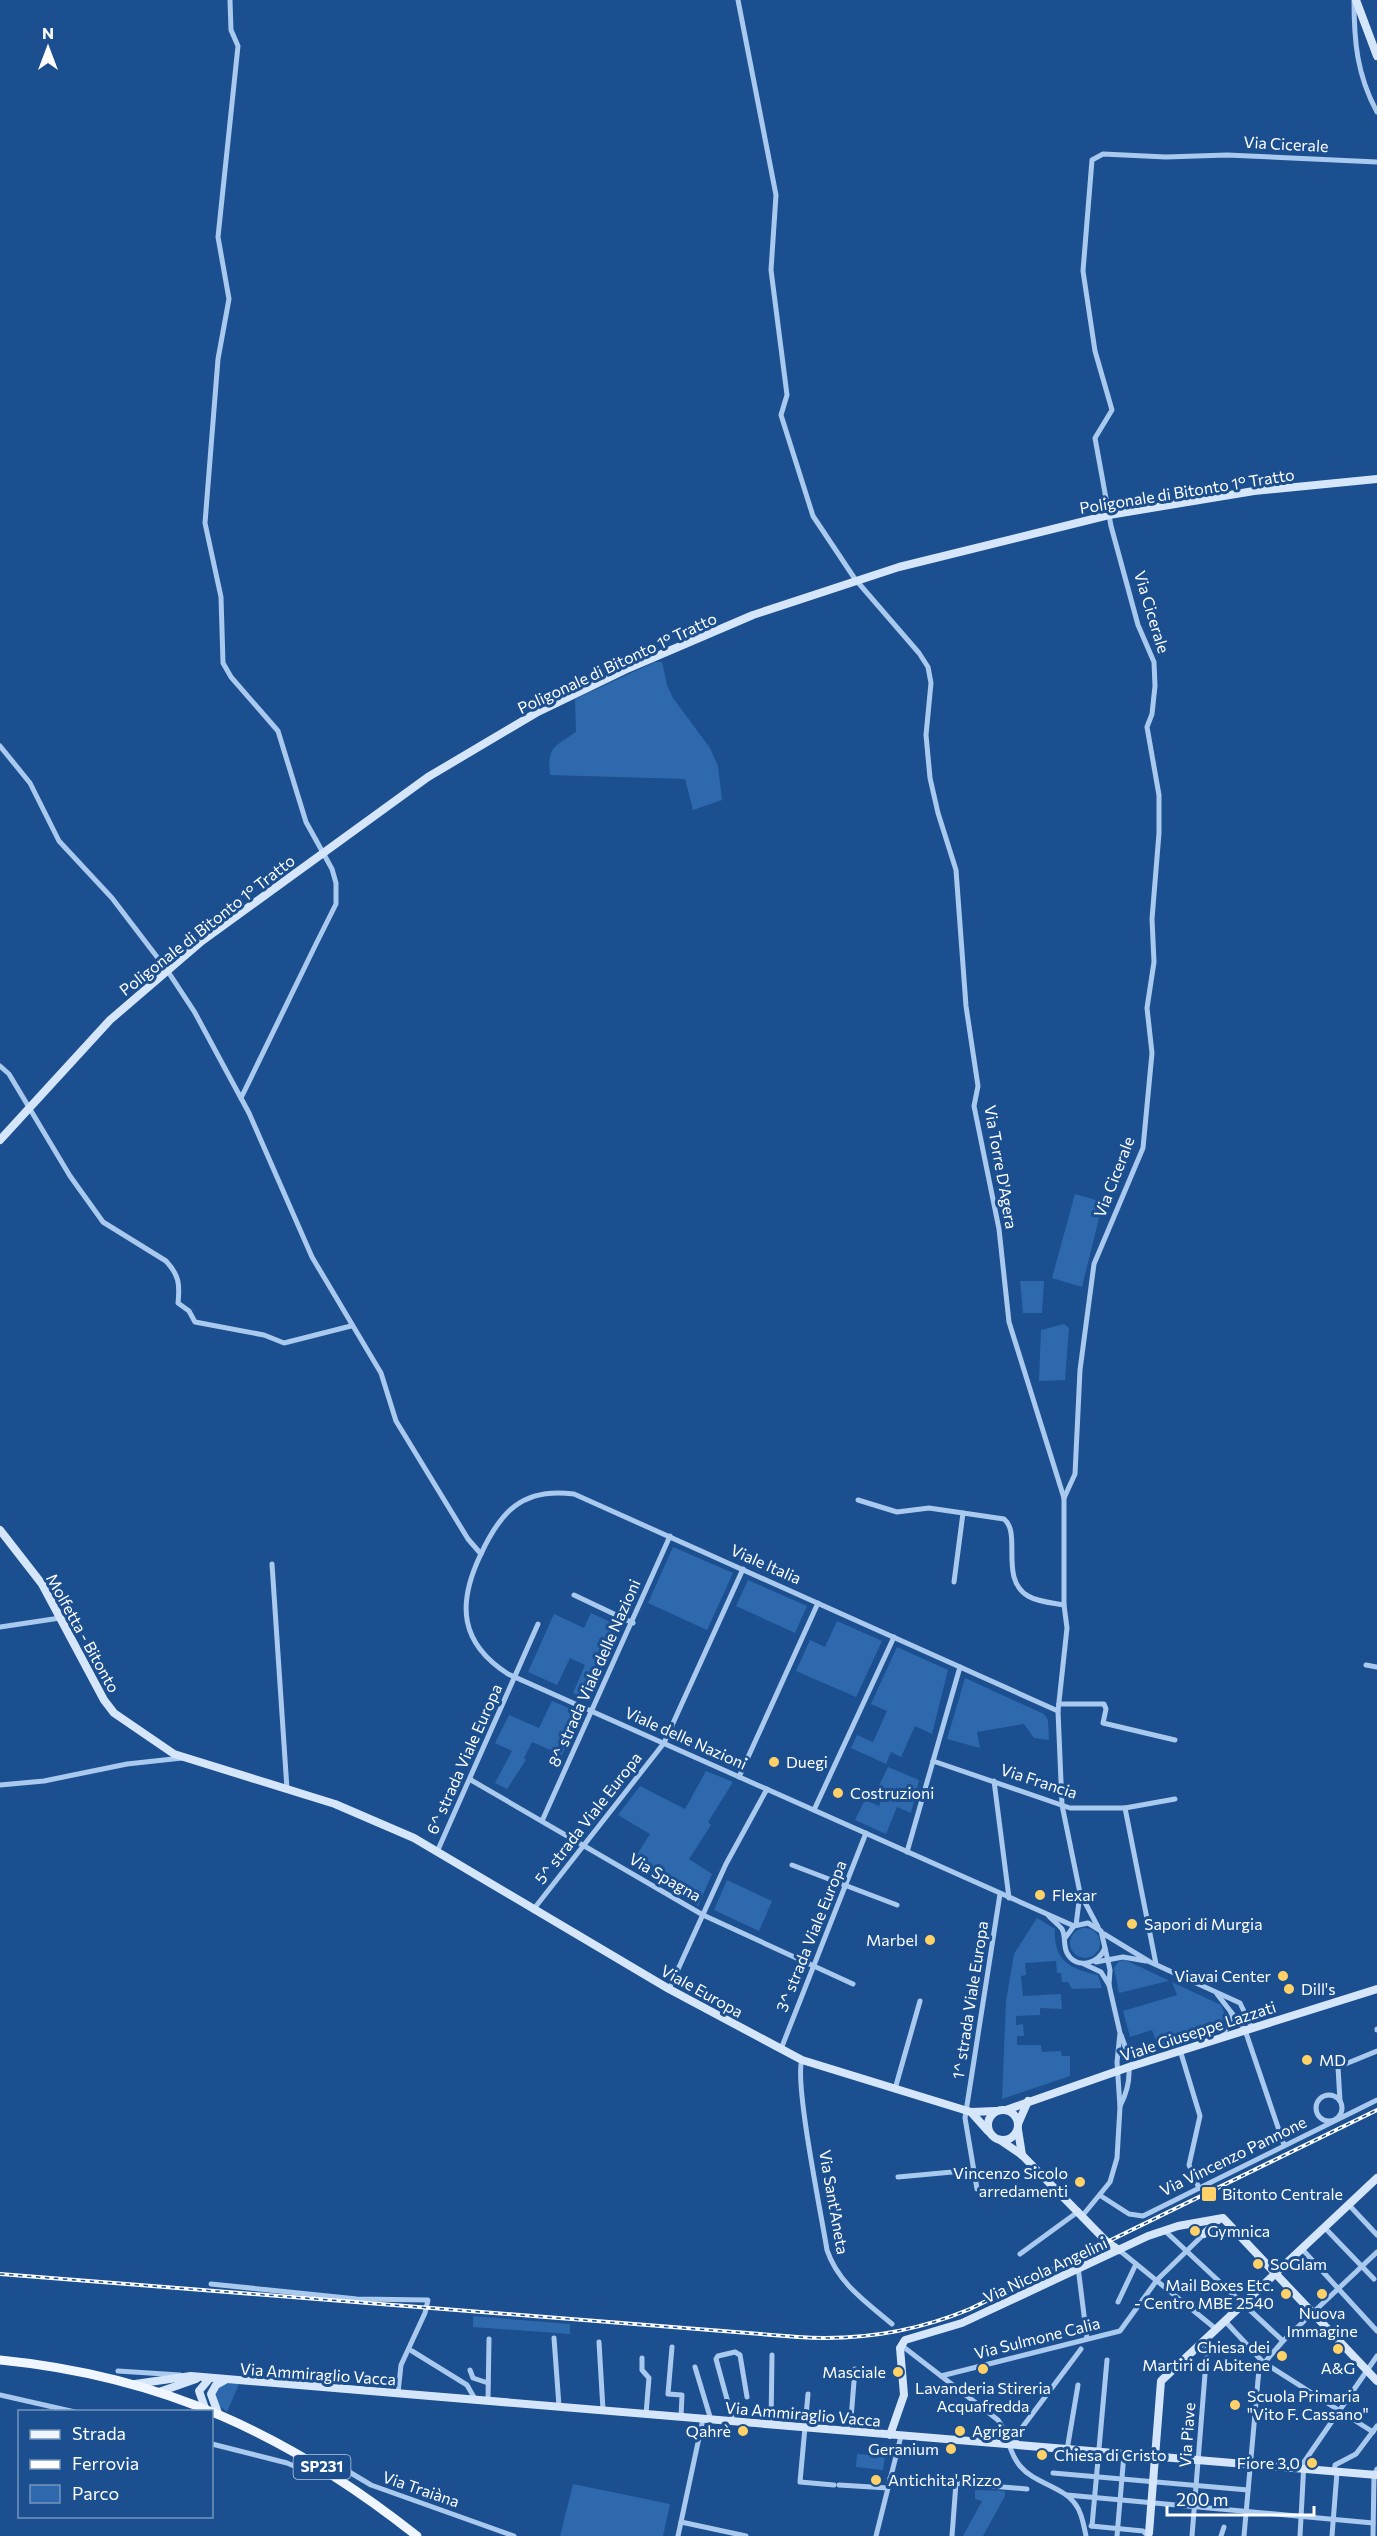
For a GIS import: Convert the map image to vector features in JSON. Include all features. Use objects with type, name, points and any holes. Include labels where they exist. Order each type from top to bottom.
[{"type":"main road","name":"SP231","points":[[0,2360],[62,2368],[134,2384],[210,2410]]},
{"type":"main road","name":"SP231","points":[[213,2411],[278,2441],[324,2468],[417,2536]]},
{"type":"street","points":[[230,0],[231,30],[238,46],[218,237],[229,298],[218,359],[205,523],[221,597],[223,663],[231,677],[278,731],[306,822],[334,876],[336,904],[241,1098]]},
{"type":"street","name":"Via Torre D'Agera","points":[[738,0],[754,74],[759,120],[776,195],[771,270],[787,395],[781,415],[813,516],[855,579],[919,653],[928,667],[931,683],[926,735],[930,778],[938,813],[956,870],[966,1006],[978,1086],[974,1106],[999,1229],[1010,1322],[1065,1498],[1064,1605],[1067,1628],[1058,1711],[1062,1805],[1080,1893]]},
{"type":"street","points":[[1355,0],[1377,56]]},
{"type":"street","points":[[1355,0],[1361,76],[1377,112]]},
{"type":"street","name":"Via Cicerale","points":[[1065,1498],[1075,1474],[1080,1370],[1094,1264],[1143,1148],[1152,1053],[1147,1008],[1154,962],[1152,919],[1160,833],[1160,795],[1147,727],[1152,714],[1155,674],[1148,646],[1138,625],[1109,515],[1095,438],[1112,410],[1095,351],[1083,271],[1092,160],[1103,154],[1166,157],[1227,155],[1377,162]]},
{"type":"street","name":"Poligonale di Bitonto 1° Tratto","points":[[0,1140],[110,1020],[167,970],[322,852],[428,777],[536,713],[629,668],[753,615],[855,579],[1109,515],[1254,491],[1377,479]]},
{"type":"street","points":[[0,746],[30,783],[59,841],[112,898],[167,970],[194,1011],[241,1098],[312,1257],[381,1373],[396,1421],[468,1539],[481,1554]]},
{"type":"street","points":[[0,1066],[9,1074],[96,1215],[166,1261],[174,1270],[180,1280],[178,1303],[189,1311],[195,1323],[264,1335],[285,1343],[351,1326]]},
{"type":"street","name":"Viale Italia","points":[[481,1554],[494,1526],[513,1507],[532,1496],[552,1493],[582,1497],[1058,1711]]},
{"type":"street","points":[[858,1500],[897,1512],[929,1508],[1008,1522],[1012,1568],[1019,1588],[1026,1595],[1037,1600],[1064,1605]]},
{"type":"street","points":[[954,1582],[963,1513]]},
{"type":"street","name":"Molfetta - Bitonto","points":[[0,1530],[42,1584],[94,1686],[114,1713],[182,1758],[287,1789]]},
{"type":"street","name":"8^ strada Viale delle Nazioni","points":[[542,1821],[633,1623],[670,1536]]},
{"type":"street","name":"Viale delle Nazioni","points":[[481,1554],[468,1584],[466,1620],[475,1641],[486,1658],[515,1677],[1009,1898],[1075,1925]]},
{"type":"street","points":[[272,1564],[287,1789]]},
{"type":"street","name":"5^ strada Viale Europa","points":[[533,1910],[664,1743],[743,1569]]},
{"type":"street","points":[[574,1595],[633,1623]]},
{"type":"street","points":[[739,1777],[818,1603]]},
{"type":"street","points":[[0,1626],[60,1618]]},
{"type":"street","name":"6^ strada Viale Europa","points":[[437,1852],[471,1780],[538,1624]]},
{"type":"street","points":[[814,1810],[894,1637]]},
{"type":"street","points":[[1366,1665],[1377,1667]]},
{"type":"street","points":[[908,1852],[960,1666]]},
{"type":"street","points":[[1059,1704],[1104,1704],[1106,1709],[1103,1723],[1175,1740]]},
{"type":"street","points":[[0,1785],[44,1781],[127,1764],[182,1758]]},
{"type":"street","name":"Via Francia","points":[[933,1761],[1078,1809],[1125,1808],[1175,1799]]},
{"type":"street","name":"Via Spagna","points":[[471,1780],[703,1915],[853,1984]]},
{"type":"street","points":[[994,1781],[1009,1898]]},
{"type":"street","name":"Viale Europa","points":[[287,1789],[349,1810],[414,1838],[669,1989],[802,2060],[969,2110],[996,2111]]},
{"type":"street","points":[[669,1989],[726,1864],[767,1789]]},
{"type":"street","points":[[1125,1808],[1153,1963]]},
{"type":"street","name":"3^ strada Viale Europa","points":[[781,2049],[815,1968],[866,1833]]},
{"type":"street","points":[[792,1865],[897,1905]]},
{"type":"street","points":[[1080,1893],[1075,1925],[1065,1938],[1065,1945],[1071,1958],[1101,1972],[1109,1985]]},
{"type":"street","points":[[1080,1893],[1104,1934],[1153,1963],[1240,2002],[1284,2145]]},
{"type":"street","name":"1^ strada Viale Europa","points":[[977,2189],[965,2118],[969,2110],[1000,1894]]},
{"type":"street","name":"Viale delle Nazioni","points":[[1046,1914],[1062,1930],[1065,1938]]},
{"type":"street","points":[[1075,1925],[1088,1923],[1098,1927]]},
{"type":"street","points":[[1104,1934],[1109,1960],[1109,1985],[1129,2067],[1128,2087],[1120,2107]]},
{"type":"street","points":[[1091,1963],[1100,1958],[1105,1948]]},
{"type":"street","points":[[1083,1964],[1128,1957],[1153,1963]]},
{"type":"street","name":"Viale Giuseppe Lazzati","points":[[1005,2110],[1180,2050],[1377,1989]]},
{"type":"street","points":[[1216,1992],[1231,2012],[1249,2029]]},
{"type":"street","points":[[895,2089],[920,2001]]},
{"type":"street","points":[[1222,2037],[1230,2021],[1231,2012]]},
{"type":"street","points":[[1020,2254],[1081,2213],[1101,2196],[1110,2182],[1117,2158],[1120,2107],[1117,2071],[1120,2033]]},
{"type":"street","points":[[1180,2050],[1200,2116],[1190,2161],[1199,2188]]},
{"type":"street","points":[[1340,2101],[1334,2096],[1326,2096],[1317,2104],[1317,2113],[1323,2120],[1335,2120],[1341,2113],[1338,2067],[1377,2051]]},
{"type":"street","name":"Via Sant'Aneta","points":[[802,2060],[799,2069],[827,2250],[832,2265],[841,2278],[892,2324]]},
{"type":"street","name":"Via Vincenzo Pannone","points":[[1101,2196],[1129,2214],[1143,2216],[1377,2100]]},
{"type":"street","points":[[1000,2140],[1013,2137],[1028,2101]]},
{"type":"street","points":[[969,2110],[989,2132],[1022,2155],[1107,2242],[1216,2329]]},
{"type":"street","points":[[989,2132],[989,2118],[996,2111],[1005,2110],[1014,2115],[1022,2155]]},
{"type":"street","points":[[897,2177],[974,2170]]},
{"type":"street","points":[[1148,2535],[1161,2381],[1276,2272],[1375,2183]]},
{"type":"street","points":[[1349,2205],[1377,2235]]},
{"type":"street","points":[[1202,2223],[1204,2234],[1223,2219],[1276,2272],[1377,2381]]},
{"type":"street","name":"Via Nicola Angelini","points":[[901,2345],[909,2338],[968,2320],[1164,2230],[1223,2219]]},
{"type":"street","points":[[1325,2228],[1374,2279]]},
{"type":"street","points":[[1164,2230],[1283,2341]]},
{"type":"street","name":"Via Sulmone Calia","points":[[941,2376],[1120,2331],[1156,2280],[1204,2234]]},
{"type":"street","points":[[1302,2249],[1377,2331]]},
{"type":"street","points":[[1244,2536],[1257,2384],[1263,2362],[1377,2252]]},
{"type":"street","points":[[1118,2302],[1136,2264]]},
{"type":"street","points":[[1078,2268],[1087,2339]]},
{"type":"street","points":[[211,2284],[357,2299],[428,2300],[425,2313],[401,2365],[398,2393]]},
{"type":"street","points":[[1225,2321],[1263,2362],[1373,2432]]},
{"type":"street","name":"Via Piave","points":[[1192,2536],[1208,2336]]},
{"type":"street","points":[[554,2338],[559,2406]]},
{"type":"street","points":[[488,2400],[489,2339]]},
{"type":"street","points":[[599,2342],[603,2410]]},
{"type":"street","points":[[901,2345],[998,2420],[1006,2431],[1020,2467],[1037,2480],[1067,2495],[1373,2523]]},
{"type":"street","points":[[890,2435],[905,2391],[901,2345]]},
{"type":"street","points":[[672,2347],[668,2394],[682,2395],[681,2417]]},
{"type":"street","points":[[1012,2445],[1021,2429],[1081,2349]]},
{"type":"street","points":[[412,2351],[467,2385],[475,2399]]},
{"type":"street","points":[[733,2421],[716,2359],[718,2356],[735,2352],[740,2355],[747,2397]]},
{"type":"street","points":[[771,2425],[772,2355]]},
{"type":"street","points":[[1300,2536],[1302,2469],[1305,2460],[1377,2356]]},
{"type":"street","points":[[642,2358],[642,2370],[649,2378],[646,2414]]},
{"type":"street","points":[[1092,2526],[1107,2360]]},
{"type":"street","points":[[678,2536],[707,2419],[695,2367]]},
{"type":"street","points":[[850,2431],[855,2369]]},
{"type":"street","points":[[118,2370],[191,2376]]},
{"type":"street","points":[[470,2370],[474,2378],[488,2383]]},
{"type":"street","name":"Via Ammiraglio Vacca","points":[[134,2384],[191,2376],[1067,2450],[1336,2472],[1376,2473]]},
{"type":"street","points":[[205,2408],[199,2391],[209,2379]]},
{"type":"street","name":"Via Ammiraglio Vacca","points":[[159,2392],[192,2380],[209,2379]]},
{"type":"street","name":"Via Ammiraglio Vacca","points":[[218,2413],[211,2394],[216,2385],[226,2380]]},
{"type":"street","points":[[1067,2450],[1078,2385]]},
{"type":"street","points":[[808,2394],[800,2482],[888,2488]]},
{"type":"street","points":[[0,2395],[66,2410]]},
{"type":"street","points":[[1332,2536],[1335,2465],[1356,2454],[1377,2426]]},
{"type":"street","points":[[876,2536],[901,2436]]},
{"type":"street","name":"Via Traiàna","points":[[213,2444],[287,2463],[309,2474],[316,2474],[336,2464],[371,2485],[514,2536]]},
{"type":"street","points":[[1117,2536],[1124,2454]]},
{"type":"street","points":[[1053,2473],[1248,2490]]},
{"type":"street","points":[[1373,2536],[1376,2473]]},
{"type":"street","points":[[890,2478],[1027,2489]]},
{"type":"street","points":[[952,2536],[956,2483]]},
{"type":"street","points":[[1067,2495],[1077,2506],[1086,2536]]},
{"type":"street","points":[[681,2522],[746,2536]]},
{"type":"street","points":[[1083,2525],[1143,2530],[1148,2535]]},
{"type":"street","points":[[1221,2536],[1224,2527]]},
{"type":"green space","points":[[655,662],[662,662],[667,685],[673,698],[710,748],[718,766],[722,800],[693,810],[685,779],[550,775],[551,753],[562,741],[576,732],[575,699]]},
{"type":"green space","points":[[1075,1194],[1103,1202],[1082,1287],[1052,1278]]},
{"type":"green space","points":[[1020,1281],[1044,1281],[1042,1313],[1023,1313]]},
{"type":"green space","points":[[1064,1324],[1069,1328],[1065,1380],[1039,1381],[1041,1330]]},
{"type":"green space","points":[[673,1547],[733,1573],[707,1630],[648,1603]]},
{"type":"green space","points":[[748,1580],[807,1606],[795,1633],[736,1606]]},
{"type":"green space","points":[[591,1613],[619,1626],[587,1699],[573,1693],[585,1665],[570,1658],[557,1685],[528,1672],[554,1614],[584,1628]]},
{"type":"green space","points":[[837,1621],[882,1641],[856,1697],[796,1671],[810,1640],[825,1647]]},
{"type":"green space","points":[[897,1647],[948,1670],[932,1734],[915,1726],[901,1757],[891,1752],[886,1764],[851,1748],[857,1735],[873,1742],[887,1711],[871,1704]]},
{"type":"green space","points":[[965,1678],[1044,1714],[1048,1720],[1049,1740],[1034,1738],[1024,1724],[977,1732],[980,1748],[947,1739]]},
{"type":"green space","points":[[552,1701],[580,1713],[562,1755],[532,1742],[524,1758],[526,1760],[507,1789],[495,1783],[512,1751],[495,1743],[509,1715],[539,1728]]},
{"type":"green space","points":[[888,1767],[919,1780],[911,1813],[897,1807],[886,1834],[855,1820],[865,1800],[879,1806],[882,1797],[875,1794]]},
{"type":"green space","points":[[706,1771],[733,1782],[708,1822],[711,1825],[689,1859],[712,1874],[698,1906],[631,1864],[650,1834],[618,1815],[640,1786],[685,1809]]},
{"type":"green space","points":[[727,1880],[772,1901],[759,1931],[714,1910]]},
{"type":"green space","points":[[1037,1918],[1055,1929],[1057,1949],[1066,1962],[1080,1970],[1098,1975],[1102,1988],[1072,1989],[1068,1982],[1062,1982],[1061,1973],[1057,1973],[1056,1961],[1025,1963],[1026,1975],[1021,1976],[1023,1996],[1061,1994],[1062,2009],[1040,2008],[1040,2015],[1016,2016],[1016,2025],[1023,2024],[1024,2036],[1017,2036],[1017,2045],[1041,2045],[1042,2052],[1061,2051],[1062,2056],[1070,2056],[1070,2076],[1002,2099],[1006,2001],[1014,1954]]},
{"type":"green space","points":[[1085,1928],[1096,1932],[1100,1943],[1096,1954],[1085,1958],[1074,1954],[1070,1943],[1074,1932]]},
{"type":"green space","points":[[1125,1960],[1168,1981],[1119,1993],[1114,1968],[1119,1961]]},
{"type":"green space","points":[[1172,1982],[1221,2005],[1226,2017],[1222,2025],[1158,2047],[1152,2030],[1130,2037],[1123,2011],[1177,1995]]},
{"type":"green space","points":[[473,2316],[570,2324],[570,2334],[473,2327]]},
{"type":"green space","points":[[226,2383],[239,2384],[227,2412],[214,2402],[216,2388]]},
{"type":"green space","points":[[857,2454],[885,2456],[883,2470],[856,2467]]},
{"type":"green space","points":[[573,2484],[670,2504],[663,2536],[560,2536]]},
{"type":"green space","points":[[975,2490],[1005,2491],[1005,2496],[983,2536],[963,2536],[982,2501],[975,2499]]},
{"type":"railway","points":[[0,2274],[798,2337],[864,2336],[928,2324],[970,2309],[1377,2110]]},
{"type":"place","name":"Duegi","points":[[774,1762]]},
{"type":"place","name":"Costruzioni","points":[[838,1793]]},
{"type":"place","name":"Flexar","points":[[1040,1895]]},
{"type":"place","name":"Sapori di Murgia","points":[[1132,1924]]},
{"type":"place","name":"Marbel","points":[[930,1940]]},
{"type":"place","name":"Viavai Center","points":[[1283,1976]]},
{"type":"place","name":"Dill's","points":[[1289,1989]]},
{"type":"place","name":"MD","points":[[1307,2060]]},
{"type":"place","name":"Vincenzo Sicolo arredamenti","points":[[1080,2182]]},
{"type":"place","name":"Bitonto Centrale","points":[[1209,2194]]},
{"type":"place","name":"Gymnica","points":[[1195,2231]]},
{"type":"place","name":"SoGlam","points":[[1258,2264]]},
{"type":"place","name":"Mail Boxes Etc. - Centro MBE 2540","points":[[1286,2294]]},
{"type":"place","name":"Nuova Immagine","points":[[1322,2294]]},
{"type":"place","name":"A&G","points":[[1338,2349]]},
{"type":"place","name":"Chiesa dei Martiri di Abitene","points":[[1282,2356]]},
{"type":"place","name":"Lavanderia Stireria Acquafredda","points":[[983,2369]]},
{"type":"place","name":"Masciale","points":[[898,2372]]},
{"type":"place","name":"Scuola Primaria \"Vito F. Cassano\"","points":[[1235,2405]]},
{"type":"place","name":"Qahrè","points":[[743,2431]]},
{"type":"place","name":"Agrigar","points":[[960,2431]]},
{"type":"place","name":"Geranium","points":[[951,2449]]},
{"type":"place","name":"Chiesa di Cristo","points":[[1042,2455]]},
{"type":"place","name":"Fiore 3.0","points":[[1312,2463]]},
{"type":"place","name":"Antichita' Rizzo","points":[[876,2480]]}]
